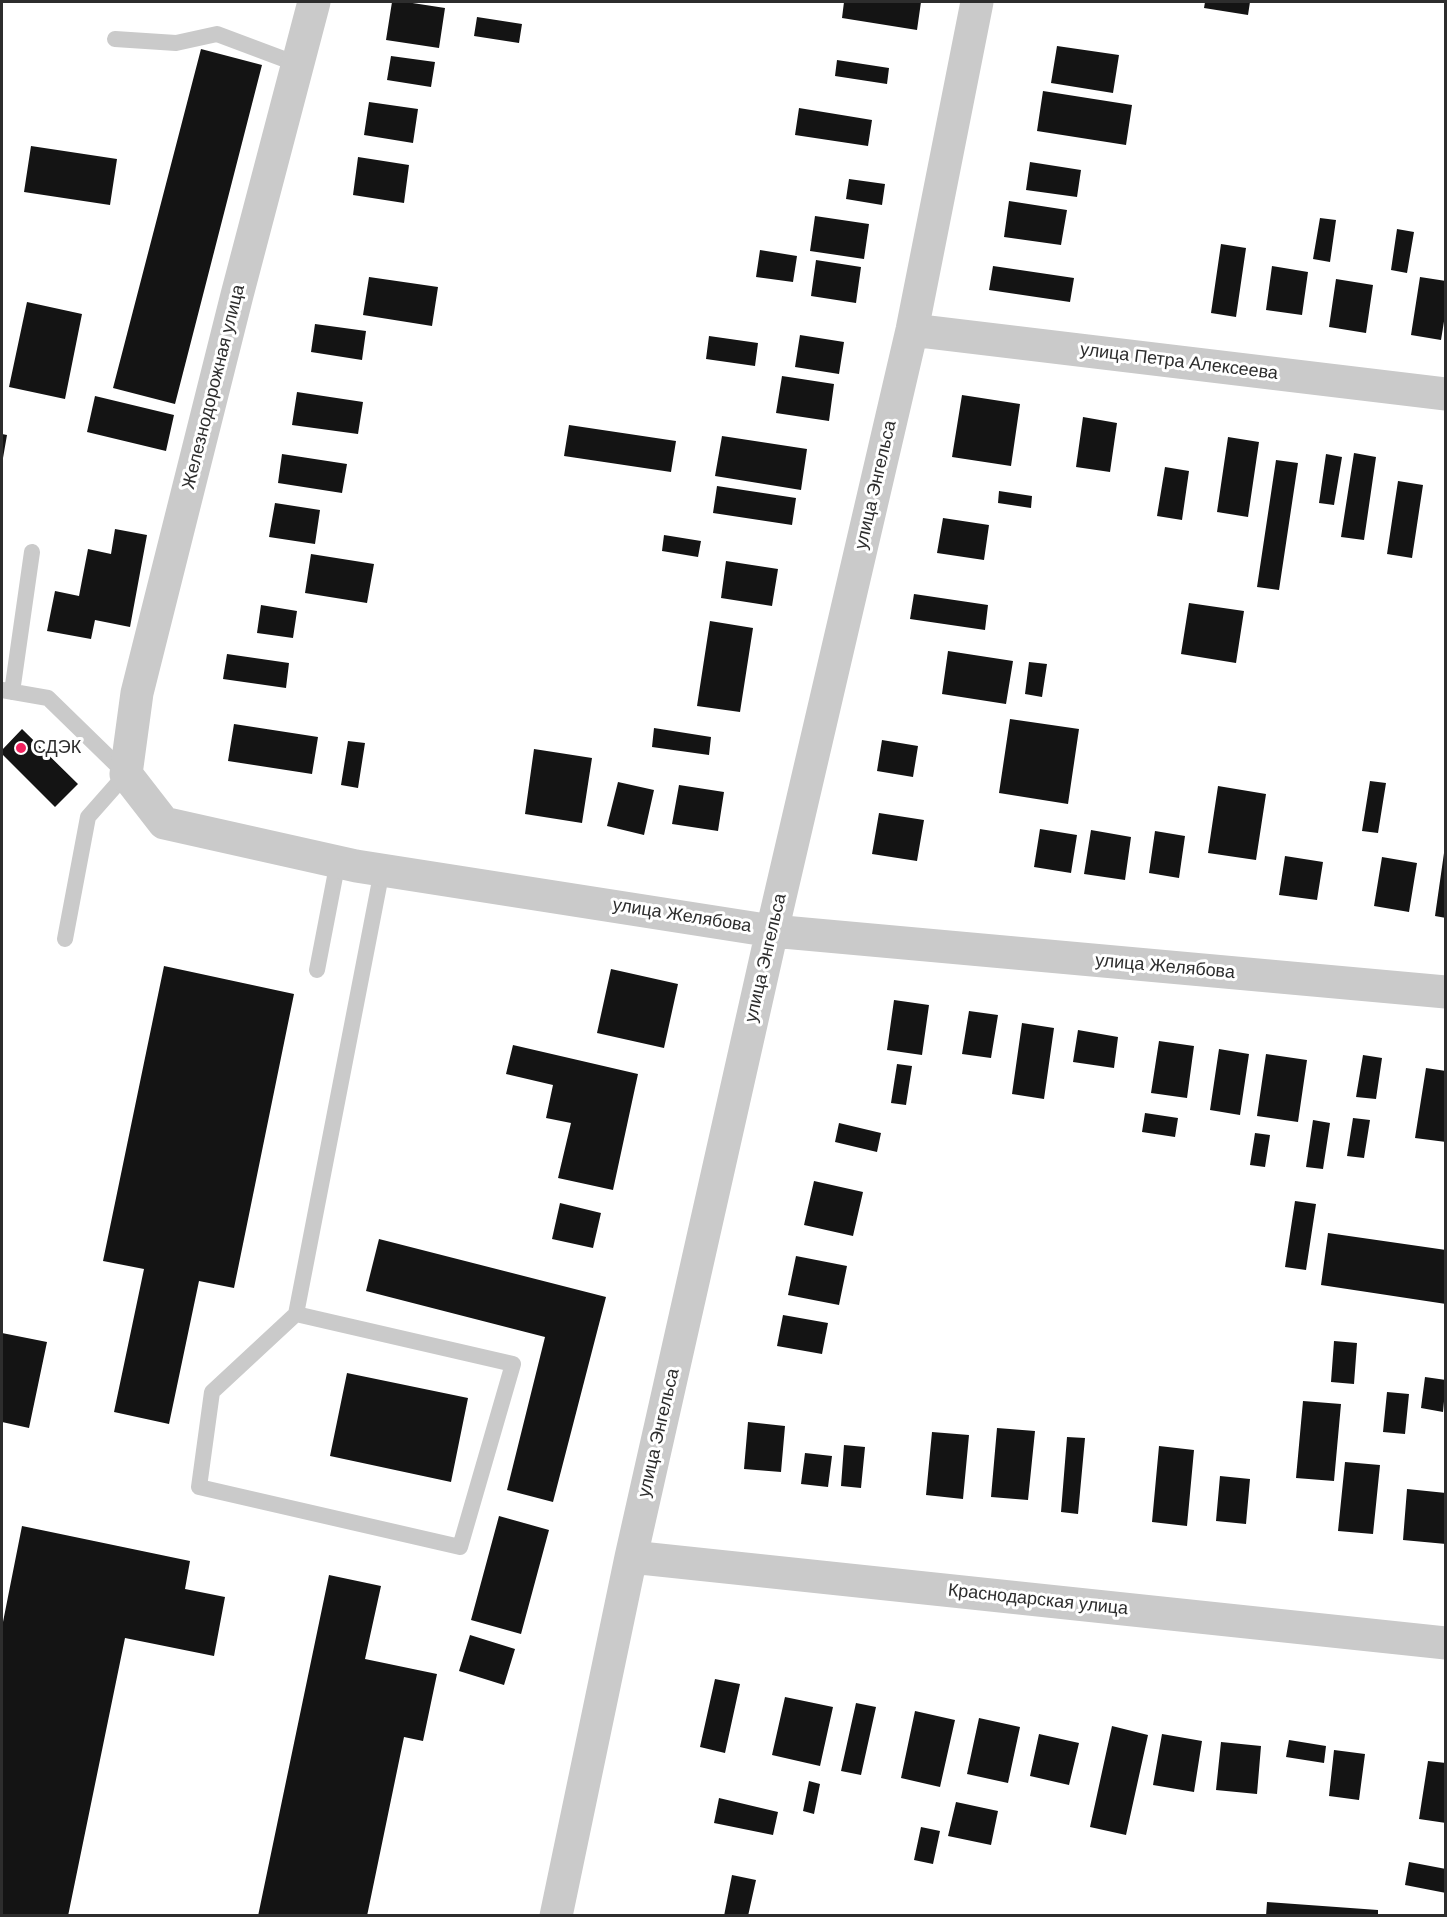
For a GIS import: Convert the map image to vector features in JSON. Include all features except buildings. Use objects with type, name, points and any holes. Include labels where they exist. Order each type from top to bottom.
[{"type":"street","name":"Железнодорожная улица","points":[[126,774],[137,693],[237,295],[314,2]]},
{"type":"street","name":"улица Энгельса","points":[[556,1916],[632,1557],[771,930],[912,330],[977,2]]},
{"type":"street","name":"улица Петра Алексеева","points":[[912,330],[1446,394]]},
{"type":"street","name":"улица Желябова","points":[[126,774],[164,823],[382,870],[771,930],[1446,992]]},
{"type":"street","name":"Краснодарская улица","points":[[632,1557],[1446,1643]]},
{"type":"lane","points":[[115,39],[176,43],[217,34],[297,64]]},
{"type":"lane","points":[[32,552],[7,691],[48,698],[126,774],[88,817],[65,939]]},
{"type":"lane","points":[[317,970],[338,861]]},
{"type":"lane","points":[[296,1314],[513,1364],[460,1547],[199,1486],[212,1392],[296,1314],[382,870]]},
{"type":"place","name":"СДЭК","points":[[21,748]]}]
